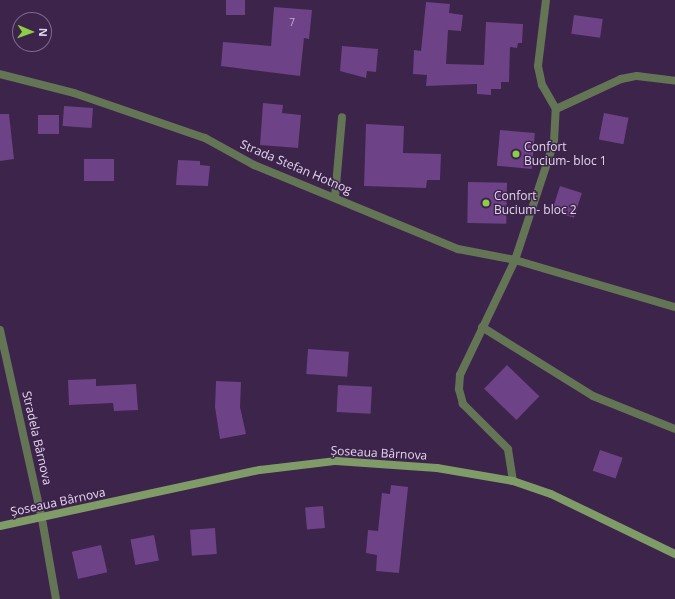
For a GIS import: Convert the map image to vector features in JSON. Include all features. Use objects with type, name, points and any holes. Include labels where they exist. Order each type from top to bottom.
[{"type":"main road","name":"Șoseaua Bârnova","points":[[0,526],[42,519],[260,470],[336,461],[437,468],[514,481],[551,494],[675,554]]},
{"type":"street","points":[[514,481],[508,449],[463,404],[459,389],[460,375],[515,260],[554,142],[556,109],[542,85],[538,66],[546,0]]},
{"type":"street","name":"Strada Stefan Hotnog","points":[[0,74],[89,98],[205,138],[254,165],[335,197],[458,249],[515,260],[675,307]]},
{"type":"street","points":[[556,109],[621,79],[637,76],[675,81]]},
{"type":"street","points":[[335,197],[342,116]]},
{"type":"street","points":[[482,327],[593,396],[675,430]]},
{"type":"street","name":"Stradela Bârnova","points":[[0,330],[42,519],[56,599]]},
{"type":"building","points":[[226,0],[245,0],[245,15],[226,15]]},
{"type":"building","points":[[426,2],[450,4],[449,13],[463,15],[461,31],[448,30],[446,64],[484,65],[486,22],[523,24],[522,43],[518,43],[517,48],[510,47],[509,82],[501,82],[501,89],[491,89],[491,95],[477,94],[477,84],[426,86],[427,75],[413,74],[414,50],[421,51]]},
{"type":"building","points":[[274,7],[312,10],[309,39],[304,38],[300,76],[221,66],[223,42],[271,46]]},
{"type":"building","points":[[574,15],[603,19],[600,38],[571,34]]},
{"type":"building","points":[[342,46],[378,49],[376,72],[367,71],[366,78],[340,71]]},
{"type":"building","points":[[263,103],[283,105],[282,113],[301,115],[298,148],[260,145]]},
{"type":"building","points":[[64,106],[93,108],[92,128],[63,126]]},
{"type":"building","points":[[604,113],[629,118],[623,144],[599,140]]},
{"type":"building","points":[[0,114],[9,114],[14,159],[0,161]]},
{"type":"building","points":[[38,115],[59,115],[59,134],[38,134]]},
{"type":"building","points":[[366,124],[404,126],[403,153],[441,154],[440,180],[427,180],[426,188],[364,186]]},
{"type":"building","name":"Confort Bucium- bloc 1","points":[[500,130],[535,133],[532,169],[497,166]]},
{"type":"building","points":[[84,159],[114,159],[114,181],[84,181]]},
{"type":"building","points":[[178,160],[200,161],[200,165],[210,166],[208,186],[176,185]]},
{"type":"building","name":"Confort Bucium- bloc 2","points":[[468,182],[507,183],[506,224],[467,223]]},
{"type":"building","points":[[560,186],[582,193],[574,218],[552,211]]},
{"type":"building","points":[[308,349],[349,352],[347,377],[306,374]]},
{"type":"building","points":[[507,365],[539,396],[516,420],[484,389]]},
{"type":"building","points":[[96,379],[96,386],[136,384],[138,410],[114,411],[113,403],[69,405],[68,380]]},
{"type":"building","points":[[216,381],[241,382],[240,407],[246,434],[220,439],[215,407]]},
{"type":"building","points":[[338,385],[372,387],[371,414],[337,412]]},
{"type":"building","points":[[600,450],[623,458],[616,479],[593,471]]},
{"type":"building","points":[[391,485],[408,487],[399,573],[376,571],[377,555],[366,553],[368,530],[378,531],[382,493],[390,494]]},
{"type":"building","points":[[323,506],[325,528],[307,529],[305,508]]},
{"type":"building","points":[[215,528],[217,554],[192,556],[190,530]]},
{"type":"building","points":[[154,535],[159,561],[135,565],[130,540]]},
{"type":"building","points":[[101,545],[107,572],[78,579],[72,552]]},
{"type":"place","name":"Confort Bucium- bloc 1","points":[[516,154]]},
{"type":"place","name":"Confort Bucium- bloc 2","points":[[486,203]]}]
